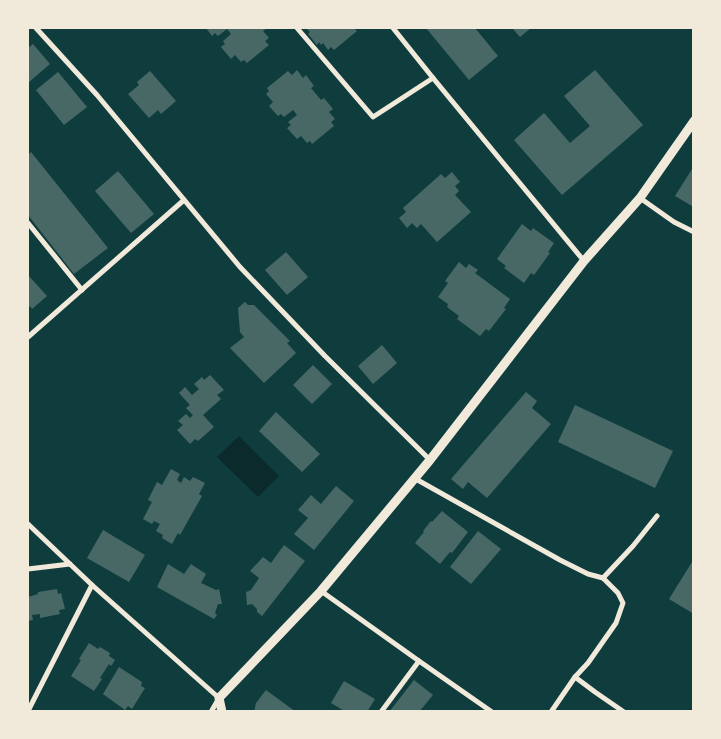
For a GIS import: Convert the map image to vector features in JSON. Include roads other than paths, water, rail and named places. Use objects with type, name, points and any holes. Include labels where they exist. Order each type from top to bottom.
[{"type":"main road","points":[[222,712],[219,698],[321,590],[430,460],[584,261],[640,198],[694,121]]},
{"type":"street","points":[[36,28],[97,95],[240,267],[325,356],[430,460]]},
{"type":"street","points":[[296,28],[373,117],[433,78]]},
{"type":"street","points":[[393,28],[584,261]]},
{"type":"street","points":[[640,198],[674,222],[694,232]]},
{"type":"street","points":[[28,338],[184,200]]},
{"type":"street","points":[[28,222],[82,290]]},
{"type":"street","points":[[414,478],[560,560],[588,574],[603,578],[618,593],[623,603],[616,623],[551,712]]},
{"type":"street","points":[[603,578],[633,546],[657,516]]},
{"type":"street","points":[[28,524],[92,585],[219,698],[211,712]]},
{"type":"street","points":[[28,568],[70,564]]},
{"type":"street","points":[[28,710],[92,585]]},
{"type":"street","points":[[321,590],[492,712]]},
{"type":"street","points":[[381,712],[420,661]]},
{"type":"street","points":[[575,677],[624,712]]},
{"type":"water","points":[[239,436],[279,476],[258,497],[217,457]]}]
